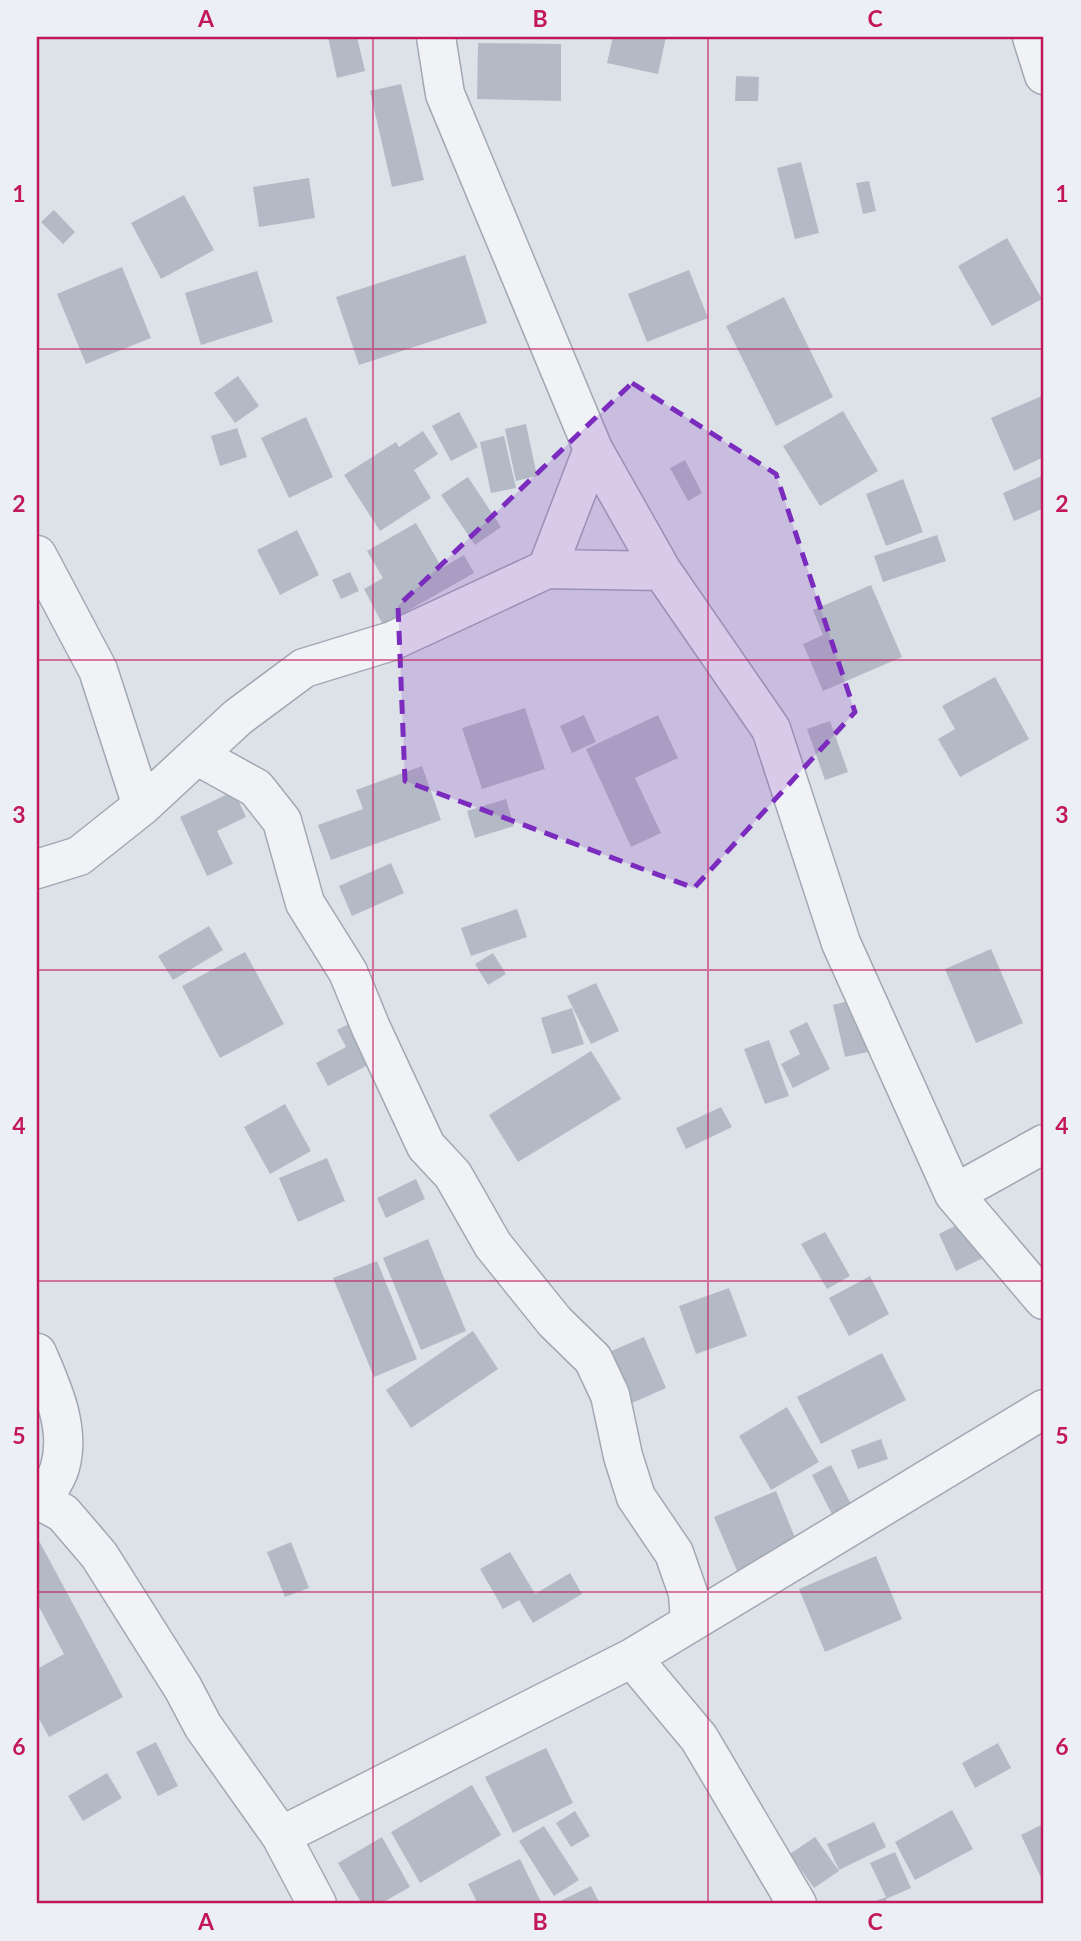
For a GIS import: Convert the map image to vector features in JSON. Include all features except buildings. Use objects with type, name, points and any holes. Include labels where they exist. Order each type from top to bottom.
[{"type":"street","points":[[436,37],[444,94],[593,449],[662,571],[771,729],[841,943],[954,1194],[1044,1300]]},
{"type":"street","points":[[1032,37],[1044,75]]},
{"type":"street","points":[[547,569],[593,449]]},
{"type":"street","points":[[37,555],[98,670],[142,806]]},
{"type":"street","points":[[37,869],[79,856],[142,806],[239,717],[304,668],[392,641],[547,569],[662,571]]},
{"type":"street","points":[[198,756],[256,788],[282,821],[305,904],[348,972],[426,1146],[453,1175],[493,1245],[555,1322],[593,1359],[610,1395],[623,1456],[636,1497],[674,1553],[688,1593],[690,1623]]},
{"type":"street","points":[[954,1194],[1044,1144]]},
{"type":"street","points":[[37,1353],[60,1409],[64,1444],[60,1469],[39,1499],[63,1513],[99,1555],[204,1726],[281,1836],[317,1904]]},
{"type":"street","points":[[281,1836],[632,1658],[1044,1409]]},
{"type":"street","points":[[632,1658],[699,1738],[797,1904]]},
{"type":"highlighted area","points":[[632,383],[776,474],[855,712],[694,888],[405,781],[398,606]]}]
